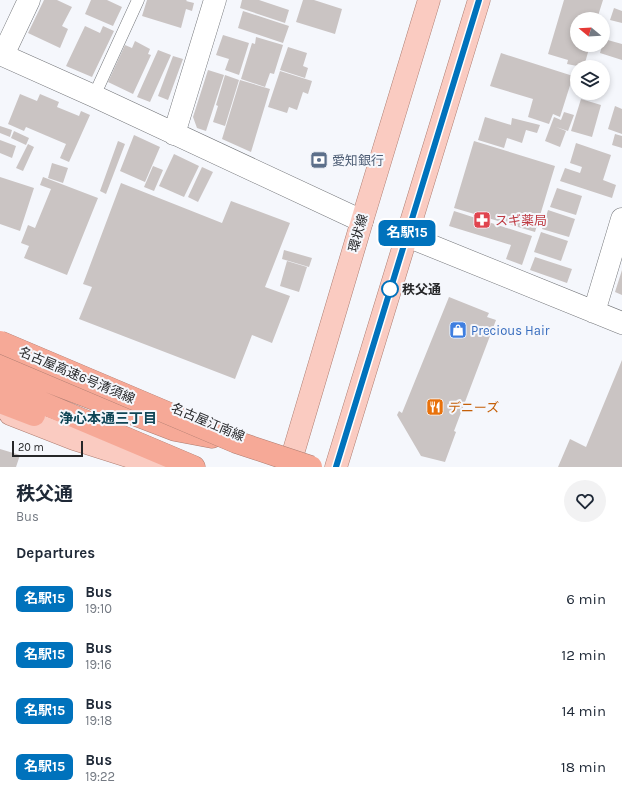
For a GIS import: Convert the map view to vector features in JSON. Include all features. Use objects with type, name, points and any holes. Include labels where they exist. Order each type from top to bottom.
[{"type":"highway","name":"名古屋高速6号清須線","points":[[0,342],[236,442],[311,467]]},
{"type":"highway","points":[[0,363],[175,430],[236,442]]},
{"type":"highway","points":[[0,385],[194,467]]},
{"type":"highway","points":[[0,402],[96,438],[186,467]]},
{"type":"main road","name":"環状線","points":[[291,462],[429,0]]},
{"type":"main road","points":[[336,467],[479,0]]},
{"type":"main road","name":"名古屋江南線","points":[[0,335],[291,462],[330,467]]},
{"type":"main road","points":[[0,411],[74,439],[162,467]]},
{"type":"street","points":[[29,0],[2,54],[362,221]]},
{"type":"street","points":[[174,134],[215,0]]},
{"type":"street","points":[[594,312],[622,219]]},
{"type":"street","points":[[407,236],[622,323]]},
{"type":"lane","points":[[94,96],[138,0]]},
{"type":"building","points":[[44,0],[57,0],[72,7],[62,26],[68,29],[60,48],[28,33]]},
{"type":"building","points":[[91,0],[107,0],[122,7],[113,26],[85,14]]},
{"type":"building","points":[[147,0],[187,0],[186,1],[194,3],[192,11],[186,9],[181,28],[142,16]]},
{"type":"building","points":[[242,0],[259,0],[289,10],[285,23],[240,8]]},
{"type":"building","points":[[303,0],[314,0],[342,9],[335,34],[296,22]]},
{"type":"building","points":[[564,0],[603,0],[599,12],[570,12],[570,52],[588,52],[586,60],[570,60],[570,65],[567,64],[568,60],[548,54]]},
{"type":"building","points":[[614,8],[622,11],[622,23],[610,20]]},
{"type":"building","points":[[243,11],[289,26],[283,43],[238,28]]},
{"type":"building","points":[[85,26],[100,33],[103,26],[114,31],[92,77],[66,66]]},
{"type":"building","points":[[223,35],[249,43],[239,75],[225,70],[229,59],[216,55]]},
{"type":"building","points":[[256,37],[283,45],[274,74],[270,73],[265,87],[241,79],[252,43],[255,44]]},
{"type":"building","points":[[135,41],[150,49],[148,54],[151,55],[133,94],[108,82],[125,45],[132,48]]},
{"type":"building","points":[[610,41],[622,44],[622,60],[600,53],[610,52]]},
{"type":"building","points":[[288,47],[307,53],[303,66],[308,68],[305,78],[280,70]]},
{"type":"building","points":[[158,50],[171,55],[150,102],[137,97]]},
{"type":"building","points":[[501,53],[570,75],[570,85],[560,117],[553,114],[549,124],[528,117],[533,99],[490,86]]},
{"type":"building","points":[[173,56],[183,59],[168,100],[158,96]]},
{"type":"building","points":[[208,70],[224,75],[206,131],[197,128],[193,117]]},
{"type":"building","points":[[280,71],[312,81],[308,94],[303,92],[297,110],[289,107],[287,113],[268,107]]},
{"type":"building","points":[[225,75],[239,80],[225,126],[213,122],[218,106],[216,105]]},
{"type":"building","points":[[240,80],[270,89],[251,152],[222,139]]},
{"type":"building","points":[[20,94],[37,101],[40,94],[59,102],[57,107],[79,116],[81,111],[90,115],[69,162],[60,158],[66,144],[26,127],[24,131],[8,124]]},
{"type":"building","points":[[581,100],[601,105],[592,137],[571,131]]},
{"type":"building","points":[[615,106],[622,109],[622,134],[608,129]]},
{"type":"building","points":[[564,112],[574,115],[568,131],[556,127],[566,131],[560,147],[545,141],[554,117],[561,120]]},
{"type":"building","points":[[485,117],[511,125],[512,118],[540,125],[537,133],[526,130],[522,143],[507,138],[504,148],[478,140]]},
{"type":"building","points":[[0,126],[12,130],[10,137],[0,133]]},
{"type":"building","points":[[14,131],[29,138],[26,145],[11,138]]},
{"type":"building","points":[[615,134],[622,136],[622,148],[612,145]]},
{"type":"building","points":[[134,135],[160,147],[145,182],[120,171]]},
{"type":"building","points":[[0,140],[16,146],[12,158],[0,153]]},
{"type":"building","points":[[118,141],[125,144],[106,194],[100,191]]},
{"type":"building","points":[[474,141],[555,166],[535,232],[454,208]]},
{"type":"building","points":[[576,143],[611,155],[603,180],[616,185],[612,198],[560,181],[565,168],[580,173],[582,167],[570,163]]},
{"type":"building","points":[[28,144],[34,147],[23,171],[16,168]]},
{"type":"building","points":[[174,154],[199,166],[184,197],[159,186]]},
{"type":"building","points":[[52,163],[68,168],[63,183],[48,178]]},
{"type":"building","points":[[153,166],[163,170],[154,191],[144,187]]},
{"type":"building","points":[[202,167],[213,172],[198,202],[188,197]]},
{"type":"building","points":[[0,177],[34,188],[20,231],[0,224]]},
{"type":"building","points":[[43,177],[98,198],[67,275],[24,258],[29,246],[21,243],[28,225],[35,228],[51,189],[40,185]]},
{"type":"building","points":[[121,183],[222,223],[231,201],[290,223],[265,287],[290,296],[272,343],[252,335],[235,379],[79,319],[92,287],[83,284]]},
{"type":"building","points":[[557,188],[582,196],[576,215],[550,207]]},
{"type":"building","points":[[548,210],[575,219],[569,237],[542,229]]},
{"type":"building","points":[[454,211],[532,236],[522,265],[506,259],[511,245],[449,226]]},
{"type":"building","points":[[541,232],[568,241],[561,261],[534,252]]},
{"type":"building","points":[[284,250],[312,258],[309,267],[282,259]]},
{"type":"building","points":[[535,257],[572,269],[567,283],[530,270]]},
{"type":"building","points":[[287,261],[307,267],[299,292],[280,286]]},
{"type":"building","points":[[622,270],[622,295],[615,292]]},
{"type":"building","points":[[449,297],[489,313],[487,317],[496,320],[454,431],[456,432],[445,462],[421,456],[397,415],[399,411],[402,413]]},
{"type":"building","points":[[622,360],[622,467],[558,467],[570,439],[586,447]]},
{"type":"building","points":[[0,449],[20,455],[16,467],[0,467]]},
{"type":"bus line","name":"名駅15","points":[[336,467],[479,0]]},
{"type":"place","name":"愛知銀行","points":[[319,160]]},
{"type":"place","name":"スギ薬局","points":[[482,220]]},
{"type":"place","name":"秩父通","points":[[390,289]]},
{"type":"place","name":"Precious Hair","points":[[458,330]]},
{"type":"place","name":"デニーズ","points":[[435,407]]},
{"type":"district","name":"浄心本通三丁目","points":[[108,418]]}]
